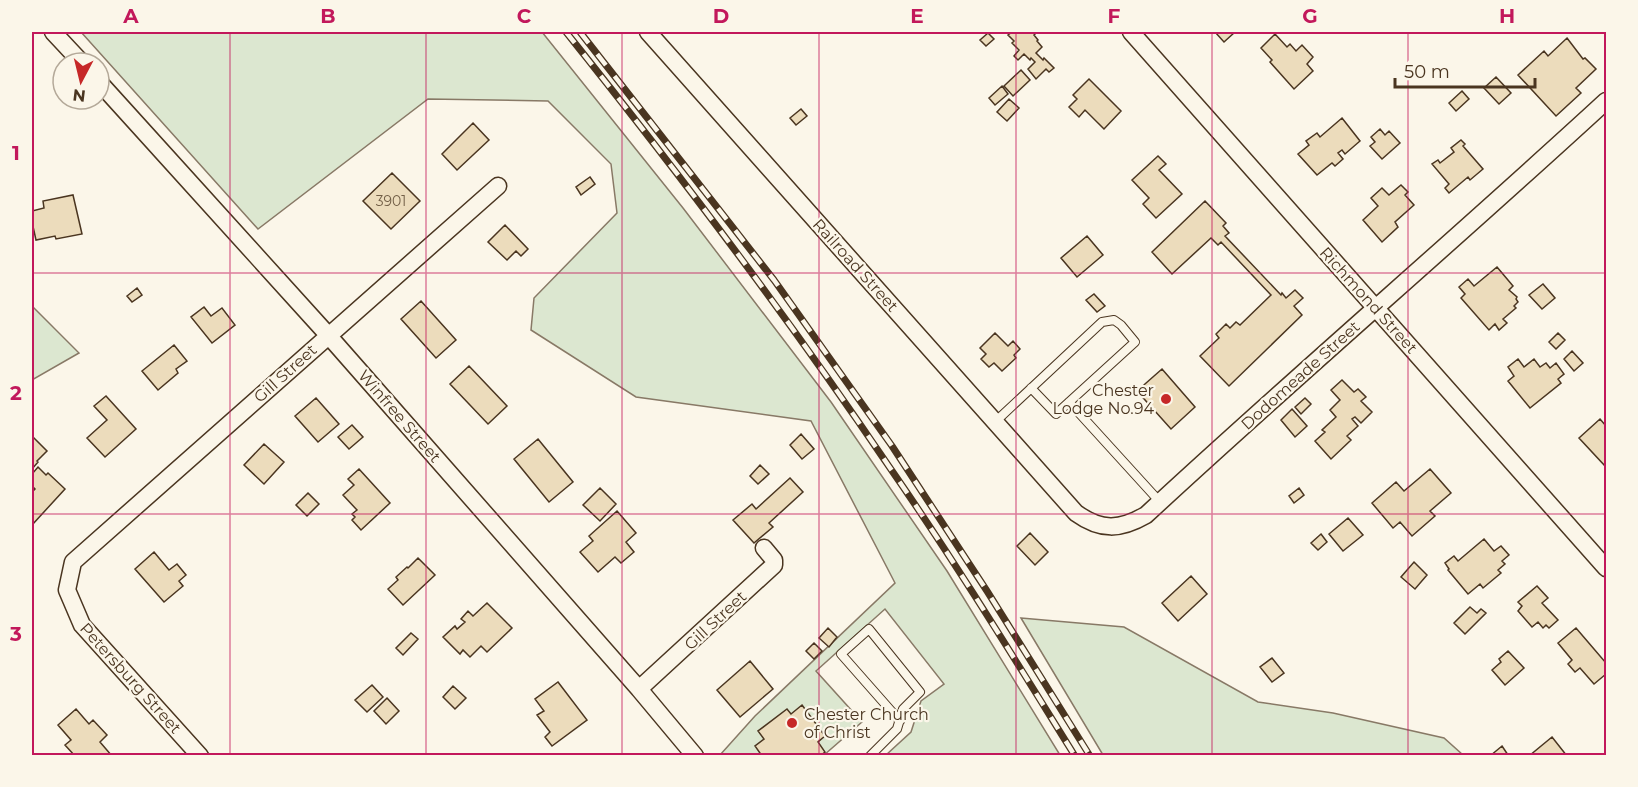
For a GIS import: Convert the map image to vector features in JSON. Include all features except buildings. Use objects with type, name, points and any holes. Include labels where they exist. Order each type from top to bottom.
[{"type":"street","points":[[53,32],[71,51]]},
{"type":"street","name":"Richmond Street","points":[[1131,32],[1606,568]]},
{"type":"street","name":"Railroad Street","points":[[655,34],[1063,499]]},
{"type":"street","name":"Winfree Street","points":[[111,95],[328,334],[639,688],[695,756]]},
{"type":"street","name":"Dodomeade Street","points":[[1063,499],[1076,513],[1100,526],[1115,527],[1130,524],[1146,515],[1606,102]]},
{"type":"street","name":"Gill Street","points":[[73,562],[498,186]]},
{"type":"street","name":"Gill Street","points":[[639,688],[774,566],[774,560],[764,548]]},
{"type":"street","name":"Petersburg Street","points":[[73,562],[67,590],[81,625],[200,756]]},
{"type":"lane","points":[[995,422],[1031,388],[1102,322],[1114,320],[1135,342],[1056,414],[1031,388]]},
{"type":"lane","points":[[1069,402],[1160,502]]},
{"type":"lane","points":[[870,756],[897,729],[900,721],[903,709],[920,692],[869,629],[841,654],[900,721]]},
{"type":"green space","points":[[81,32],[542,32],[683,208],[831,402],[947,571],[1060,755],[886,755],[911,732],[921,701],[944,684],[885,609],[816,671],[862,722],[824,755],[720,755],[755,716],[895,583],[811,421],[636,397],[531,330],[534,298],[617,213],[611,164],[548,101],[428,99],[258,229],[111,65],[111,51],[98,51]]},
{"type":"green space","points":[[32,306],[79,353],[32,380]]},
{"type":"green space","points":[[1021,618],[1124,627],[1258,702],[1333,713],[1444,738],[1463,755],[1103,755]]},
{"type":"railway","points":[[566,32],[731,245],[850,409],[960,573],[1075,756]]},
{"type":"railway","points":[[580,32],[774,280],[892,446],[987,591],[1090,756]]},
{"type":"place","name":"Chester Lodge No.94","points":[[1166,399]]},
{"type":"place","name":"Chester Church of Christ","points":[[792,723]]}]
